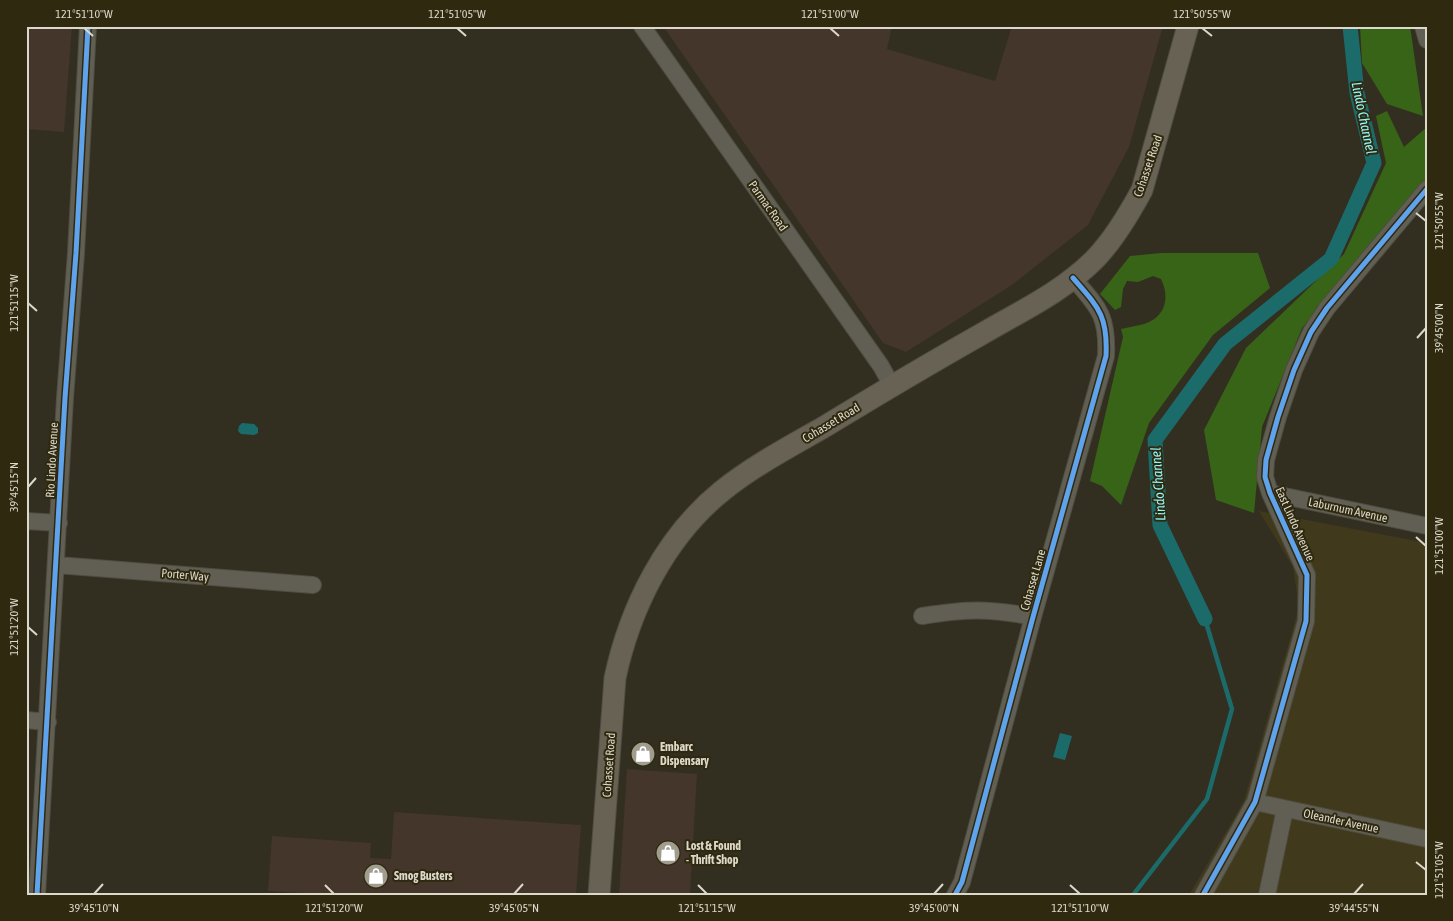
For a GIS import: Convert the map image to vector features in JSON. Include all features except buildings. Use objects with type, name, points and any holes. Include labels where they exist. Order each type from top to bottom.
[{"type":"main road","name":"Cohasset Road","points":[[599,895],[615,678],[629,626],[654,573],[671,547],[695,518],[721,492],[752,470],[1044,298],[1073,278],[1096,258],[1114,237],[1142,190],[1188,26]]},
{"type":"street","name":"Rio Lindo Avenue","points":[[37,895],[88,26]]},
{"type":"street","name":"Parmac Road","points":[[642,26],[881,366],[892,386]]},
{"type":"street","points":[[1423,26],[1427,40]]},
{"type":"street","name":"East Lindo Avenue","points":[[1203,895],[1255,802],[1306,621],[1307,575],[1270,493],[1265,476],[1266,460],[1281,408],[1294,370],[1311,332],[1327,308],[1425,194]]},
{"type":"street","name":"Cohasset Lane","points":[[955,895],[962,882],[1032,617],[1106,356],[1107,335],[1104,320],[1095,304],[1073,278]]},
{"type":"street","name":"Laburnum Avenue","points":[[1270,493],[1427,526]]},
{"type":"street","points":[[26,521],[59,523]]},
{"type":"street","name":"Porter Way","points":[[56,565],[313,585]]},
{"type":"street","points":[[922,616],[957,610],[977,609],[1032,617]]},
{"type":"street","points":[[26,720],[48,722]]},
{"type":"street","name":"Oleander Avenue","points":[[1255,802],[1427,839]]},
{"type":"street","points":[[1267,895],[1285,809]]},
{"type":"shaded area","points":[[26,26],[72,26],[64,132],[26,129]]},
{"type":"shaded area","points":[[663,26],[892,26],[887,49],[995,81],[1012,26],[1163,26],[1129,147],[1088,225],[1012,285],[906,352],[883,343]]},
{"type":"shaded area","points":[[1259,511],[1427,543],[1427,895],[1189,895],[1244,801],[1299,607],[1293,567]]},
{"type":"shaded area","points":[[627,769],[697,774],[690,895],[619,895]]},
{"type":"shaded area","points":[[394,812],[581,825],[576,895],[303,895],[303,893],[268,891],[272,836],[371,843],[370,858],[391,859]]},
{"type":"green space","points":[[1360,26],[1410,26],[1423,116],[1387,104],[1362,63]]},
{"type":"green space","points":[[1387,111],[1404,147],[1427,127],[1427,178],[1302,328],[1262,427],[1254,513],[1216,500],[1204,430],[1246,348],[1344,254],[1386,163],[1376,116]]},
{"type":"green space","points":[[1161,253],[1258,253],[1270,288],[1213,335],[1149,423],[1121,505],[1102,486],[1090,481],[1123,337],[1121,329],[1144,324],[1157,317],[1164,306],[1165,293],[1161,279],[1153,276],[1138,282],[1127,281],[1123,289],[1121,307],[1115,310],[1100,294],[1130,256]]},
{"type":"water","points":[[242,423],[254,424],[258,428],[258,433],[254,435],[241,434],[238,431]]},
{"type":"water","points":[[1060,733],[1072,736],[1065,760],[1053,757]]},
{"type":"waterway","name":"Lindo Channel","points":[[1205,619],[1160,525],[1155,440],[1225,344],[1331,259],[1374,163],[1357,93],[1350,26]]},
{"type":"waterway","name":"Lindo Channel","points":[[1133,895],[1207,799],[1232,709],[1205,619]]},
{"type":"cycle path","points":[[37,895],[88,26]]},
{"type":"cycle path","points":[[1203,895],[1255,802],[1306,621],[1307,575],[1270,493],[1265,477],[1266,460],[1278,417],[1294,370],[1311,332],[1327,308],[1427,189]]},
{"type":"cycle path","points":[[955,895],[962,882],[1106,356],[1105,331],[1100,312],[1073,278]]},
{"type":"place","name":"Embarc Dispensary","points":[[643,754]]},
{"type":"place","name":"Lost & Found - Thrift Shop","points":[[668,853]]},
{"type":"place","name":"Smog Busters","points":[[376,876]]}]
